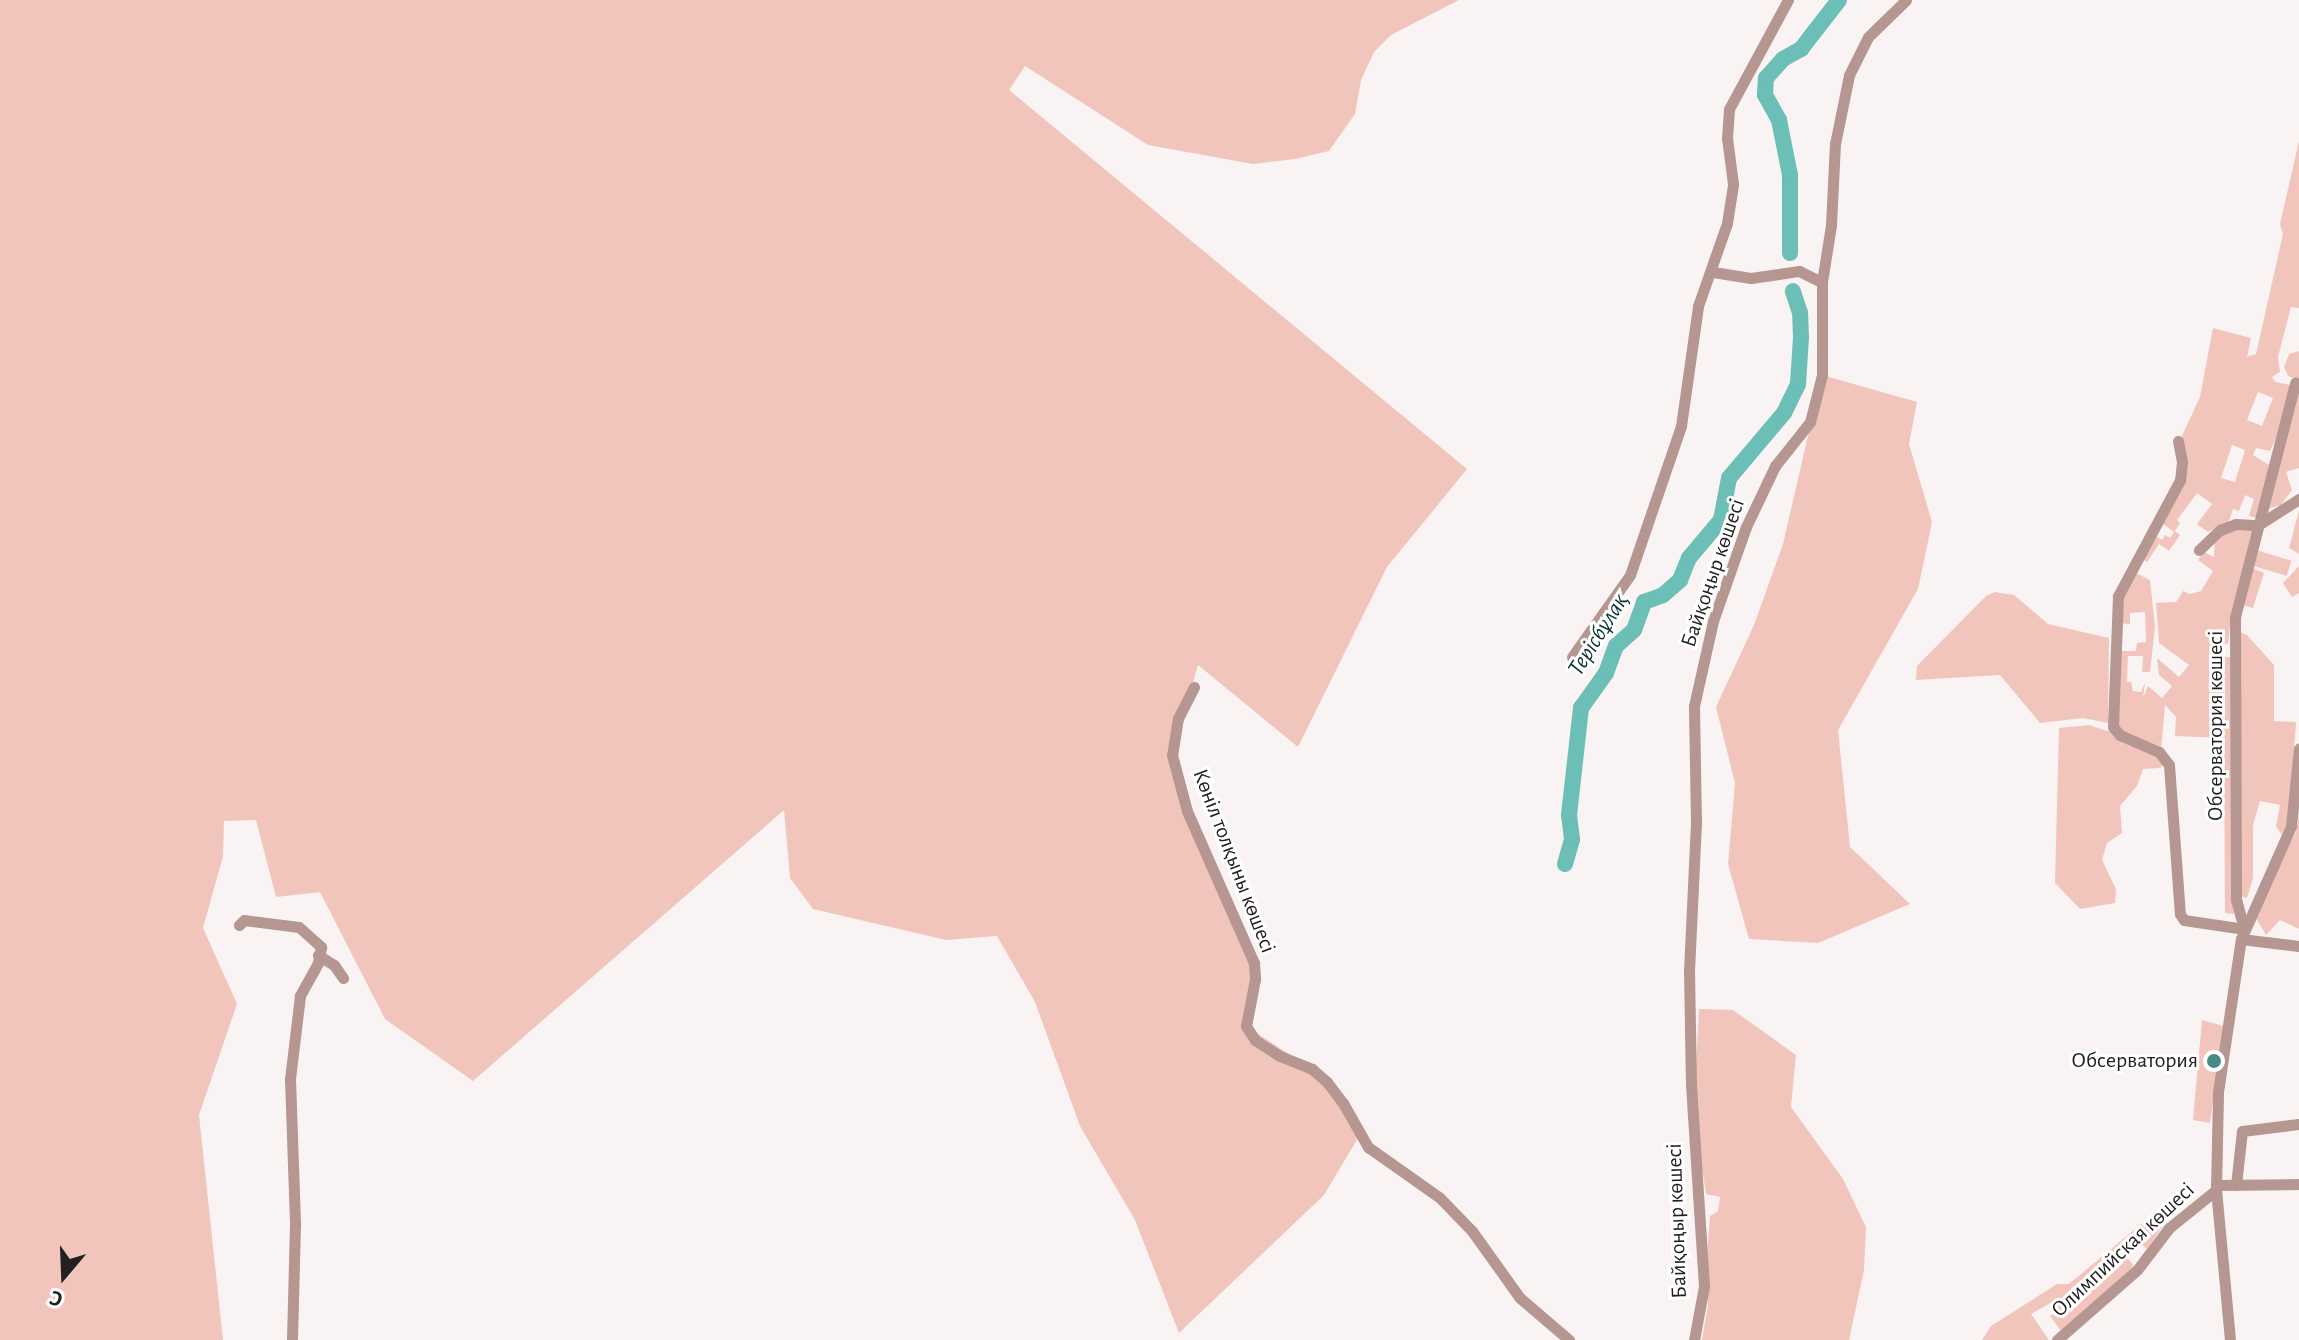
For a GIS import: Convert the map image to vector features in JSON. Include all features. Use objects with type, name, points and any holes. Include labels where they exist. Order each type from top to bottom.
[{"type":"street","points":[[1572,657],[1630,575],[1681,426],[1698,306],[1713,272],[1727,223],[1733,184],[1727,138],[1729,109],[1788,0]]},
{"type":"street","name":"Байқоңыр көшесі","points":[[1694,1340],[1704,1286],[1691,1085],[1689,971],[1696,822],[1694,706],[1713,621],[1746,527],[1775,466],[1810,422],[1822,375],[1822,282],[1831,225],[1835,144],[1849,75],[1868,37],[1906,0]]},
{"type":"street","points":[[1713,272],[1751,278],[1799,271],[1822,282]]},
{"type":"street","name":"Обсерватория көшесі","points":[[2243,934],[2236,900],[2235,617],[2295,383]]},
{"type":"street","points":[[2178,441],[2182,462],[2180,480],[2118,596],[2113,727],[2120,735],[2159,752],[2169,765],[2180,914],[2184,920],[2299,946]]},
{"type":"street","points":[[2199,550],[2228,527],[2258,525],[2299,499]]},
{"type":"street","name":"Көніл толқыны көшесі","points":[[1194,687],[1178,718],[1172,755],[1187,811],[1254,963],[1255,979],[1246,1026],[1255,1040],[1280,1056],[1312,1069],[1327,1082],[1368,1147],[1440,1198],[1472,1231],[1520,1298],[1569,1340]]},
{"type":"street","name":"Олимпийская көшесі","points":[[2230,1340],[2216,1187],[2218,1092],[2243,934],[2291,826],[2299,748]]},
{"type":"street","points":[[239,925],[244,920],[299,927],[321,947],[300,996],[290,1079],[295,1225],[292,1340]]},
{"type":"street","points":[[318,955],[334,965],[343,978]]},
{"type":"street","points":[[2236,1185],[2242,1131],[2299,1124]]},
{"type":"street","points":[[2216,1187],[2299,1184]]},
{"type":"street","name":"Олимпийская көшесі","points":[[2057,1340],[2137,1270],[2169,1228],[2216,1187]]},
{"type":"shaded area","points":[[0,0],[1459,0],[1391,35],[1374,52],[1361,80],[1355,114],[1329,151],[1295,159],[1253,164],[1148,145],[1025,66],[1009,90],[1467,469],[1387,567],[1298,747],[1198,665],[1172,756],[1255,979],[1246,1026],[1312,1069],[1361,1133],[1324,1195],[1179,1333],[1135,1220],[1080,1126],[1035,1002],[997,936],[946,940],[813,909],[790,878],[784,810],[473,1081],[385,1019],[320,892],[276,897],[256,820],[224,821],[223,856],[203,928],[237,1004],[199,1115],[223,1340],[0,1340]]},
{"type":"shaded area","points":[[2299,141],[2299,308],[2291,307],[2278,357],[2280,372],[2272,377],[2275,382],[2290,385],[2277,436],[2270,451],[2256,448],[2253,455],[2269,465],[2257,518],[2249,516],[2254,499],[2245,495],[2239,511],[2233,509],[2229,521],[2208,532],[2197,524],[2212,504],[2197,493],[2177,520],[2180,523],[2175,531],[2180,535],[2169,551],[2159,544],[2147,562],[2139,557],[2152,533],[2162,540],[2165,535],[2170,538],[2174,532],[2160,522],[2173,501],[2181,438],[2200,397],[2213,328],[2251,338],[2247,357],[2256,354],[2283,234],[2280,224]],"holes":[[[2258,392],[2273,398],[2262,426],[2247,420]],[[2232,445],[2245,450],[2235,482],[2221,478]]]},
{"type":"shaded area","points":[[2299,351],[2299,380],[2288,376],[2284,367],[2289,354]]},
{"type":"shaded area","points":[[1822,375],[1917,402],[1909,444],[1932,522],[1918,589],[1838,730],[1850,847],[1910,904],[1818,943],[1749,939],[1728,864],[1735,783],[1716,707],[1754,625],[1783,544]]},
{"type":"shaded area","points":[[2299,387],[2299,468],[2286,472],[2292,490],[2281,505],[2264,510]]},
{"type":"shaded area","points":[[2299,511],[2299,554],[2289,548]]},
{"type":"shaded area","points":[[2256,527],[2232,608],[2228,644],[2217,642],[2215,656],[2238,658],[2237,631],[2247,635],[2274,665],[2274,721],[2296,722],[2289,820],[2282,835],[2276,826],[2280,805],[2260,801],[2253,825],[2253,878],[2247,898],[2235,895],[2234,914],[2225,913],[2224,738],[2175,736],[2176,717],[2165,705],[2161,750],[2119,730],[2116,651],[2136,651],[2137,643],[2146,642],[2145,612],[2130,613],[2130,624],[2118,623],[2118,610],[2132,571],[2150,580],[2155,627],[2150,672],[2142,672],[2143,656],[2128,656],[2127,682],[2131,682],[2133,691],[2141,692],[2145,683],[2143,698],[2148,686],[2162,698],[2172,686],[2159,675],[2157,658],[2179,677],[2189,665],[2159,643],[2156,603],[2176,602],[2183,591],[2190,594],[2201,591],[2213,571],[2198,560],[2204,552],[2214,557],[2215,534]]},
{"type":"shaded area","points":[[2256,550],[2291,561],[2287,576],[2251,565]]},
{"type":"shaded area","points":[[2249,566],[2264,573],[2253,608],[2239,604]]},
{"type":"shaded area","points":[[2299,566],[2299,593],[2292,597],[2283,583]]},
{"type":"shaded area","points":[[1995,592],[2014,595],[2048,624],[2109,638],[2108,723],[2083,718],[2040,723],[2000,675],[1916,680],[1917,666],[1986,596]]},
{"type":"shaded area","points":[[2089,725],[2120,735],[2167,760],[2160,768],[2143,769],[2137,786],[2120,806],[2122,833],[2107,843],[2102,860],[2116,889],[2115,903],[2080,909],[2055,883],[2059,728]]},
{"type":"shaded area","points":[[2299,816],[2299,929],[2280,920],[2266,935],[2256,918],[2270,880],[2296,832]]},
{"type":"shaded area","points":[[1699,1009],[1733,1010],[1796,1055],[1791,1107],[1843,1179],[1866,1227],[1864,1270],[1849,1340],[1702,1340],[1708,1305],[1706,1269],[1710,1216],[1718,1211],[1720,1197],[1706,1194],[1702,1167],[1691,1161]]},
{"type":"shaded area","points":[[2202,1020],[2223,1026],[2210,1123],[2193,1120]]},
{"type":"shaded area","points":[[2163,1206],[2169,1217],[2147,1249],[2132,1236],[2118,1248],[2133,1264],[2131,1272],[2061,1331],[2050,1316],[2059,1309],[2054,1301],[2031,1314],[2049,1340],[1982,1340],[1991,1326],[2057,1284],[2069,1284]]},
{"type":"waterway","name":"Терісбұлақ","points":[[1790,253],[1790,175],[1779,120],[1765,95],[1766,78],[1783,59],[1801,49],[1839,0]]},
{"type":"waterway","name":"Терісбұлақ","points":[[1565,864],[1572,839],[1569,815],[1581,708],[1606,673],[1616,646],[1634,630],[1644,602],[1663,595],[1680,580],[1689,558],[1721,520],[1729,478],[1784,413],[1798,384],[1800,313],[1793,291]]},
{"type":"place","name":"Обсерватория","points":[[2214,1061]]}]
